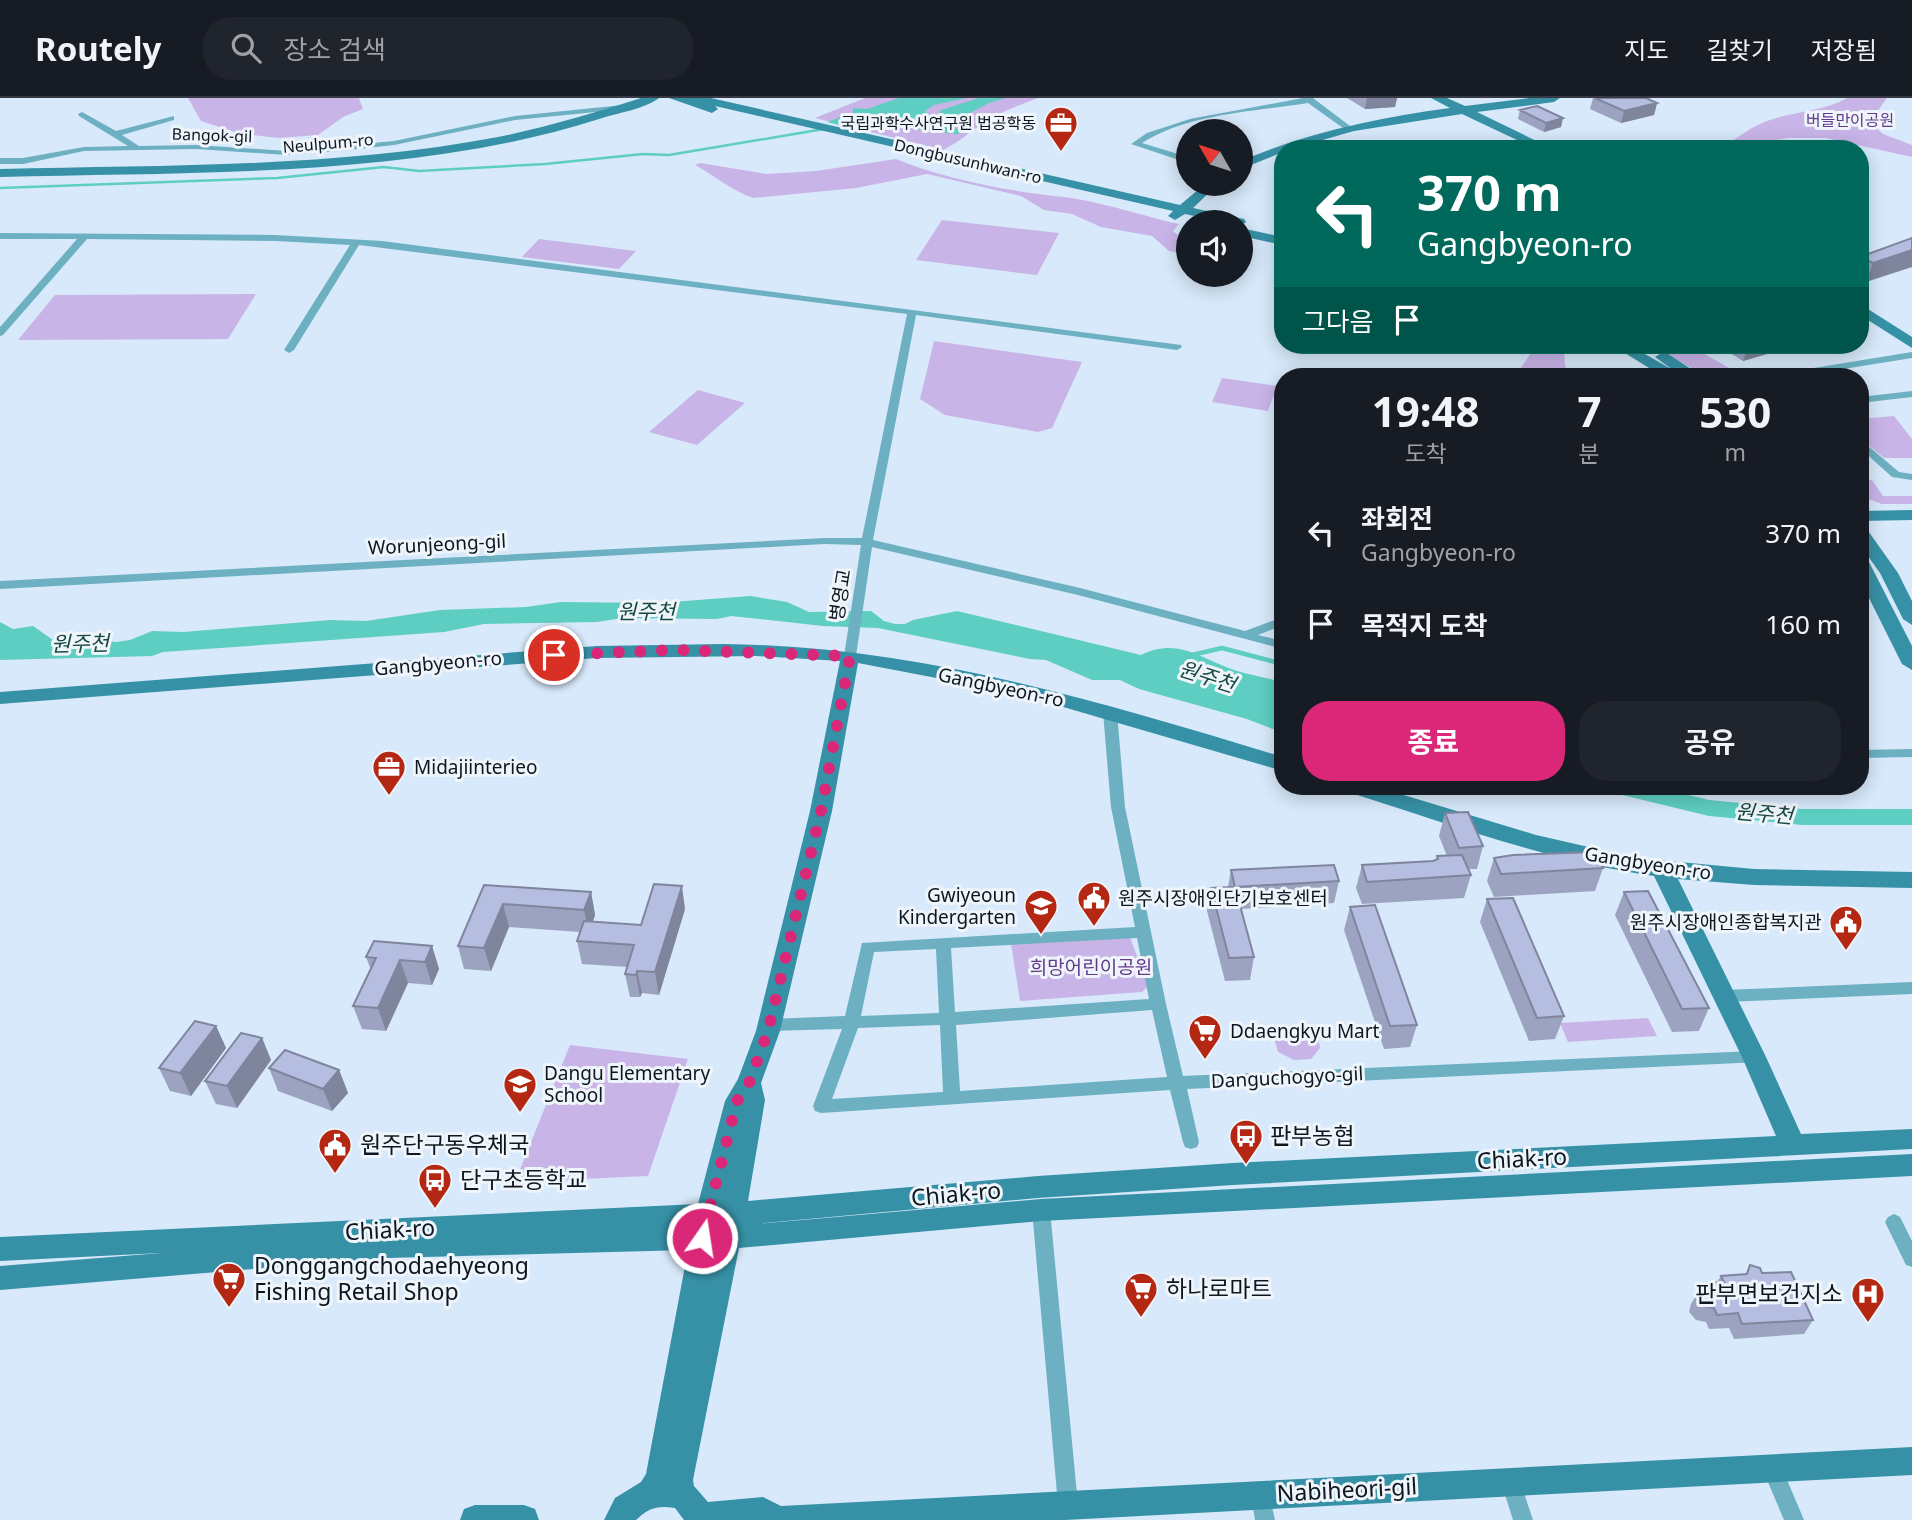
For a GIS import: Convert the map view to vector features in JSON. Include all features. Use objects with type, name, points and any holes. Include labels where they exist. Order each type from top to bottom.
[{"type":"street","name":"Neulpum-ro","points":[[0,173],[329,161],[498,140],[653,98]]},
{"type":"street","name":"Dongbusunhwan-ro","points":[[675,98],[1174,212]]},
{"type":"street","name":"Dongbusunhwan-ro","points":[[698,98],[800,127]]},
{"type":"street","points":[[1437,98],[1527,140]]},
{"type":"street","points":[[1462,110],[1525,98]]},
{"type":"street","points":[[1290,140],[1347,127],[1554,98]]},
{"type":"street","points":[[1206,119],[1309,99],[1347,127]]},
{"type":"street","name":"Bangok-gil","points":[[0,162],[69,150],[195,147],[287,153],[340,149],[394,143],[515,118],[631,106]]},
{"type":"street","points":[[82,114],[137,148]]},
{"type":"street","points":[[116,134],[171,118]]},
{"type":"street","points":[[1176,126],[1135,144],[1176,156]]},
{"type":"street","points":[[1304,140],[1347,127]]},
{"type":"street","points":[[1253,154],[1274,146]]},
{"type":"street","points":[[1253,160],[1274,152]]},
{"type":"street","points":[[1174,212],[1191,196]]},
{"type":"street","points":[[1174,212],[1196,196]]},
{"type":"street","name":"Dongbusunhwan-ro","points":[[1253,225],[1274,230]]},
{"type":"street","points":[[1253,235],[1274,239]]},
{"type":"street","points":[[0,236],[276,238],[356,243],[1177,347]]},
{"type":"street","points":[[0,333],[85,236]]},
{"type":"street","points":[[289,350],[356,243]]},
{"type":"street","name":"병영교","points":[[851,651],[867,546],[912,312]]},
{"type":"street","points":[[1869,314],[1912,344]]},
{"type":"street","points":[[1635,354],[1659,368]]},
{"type":"street","points":[[1657,354],[1681,368]]},
{"type":"street","points":[[1832,368],[1912,355]]},
{"type":"street","points":[[1869,399],[1912,394]]},
{"type":"street","points":[[1869,450],[1896,475],[1912,477]]},
{"type":"street","points":[[1869,516],[1912,515]]},
{"type":"street","name":"Worunjeong-gil","points":[[0,585],[824,541],[867,546],[1274,643]]},
{"type":"street","points":[[1869,545],[1889,573],[1912,619]]},
{"type":"street","points":[[1869,579],[1912,664]]},
{"type":"street","points":[[1246,635],[1274,624]]},
{"type":"street","points":[[682,1505],[678,1480],[718,1226],[753,1100],[749,1083],[770,1024],[821,811],[851,651]]},
{"type":"street","name":"Gangbyeon-ro","points":[[0,698],[597,652],[851,651],[984,680],[1110,712],[1274,761]]},
{"type":"street","points":[[1110,712],[1118,807],[1158,1004],[1191,1142]]},
{"type":"street","points":[[1869,754],[1912,753]]},
{"type":"street","name":"Gangbyeon-ro","points":[[1383,795],[1598,858],[1662,869],[1749,877],[1912,880]]},
{"type":"street","points":[[1662,869],[1754,1057],[1793,1146]]},
{"type":"street","points":[[852,1023],[866,947],[1144,932]]},
{"type":"street","points":[[943,943],[952,1097]]},
{"type":"street","points":[[1725,996],[1912,988]]},
{"type":"street","points":[[770,1024],[852,1023],[1158,1004]]},
{"type":"street","name":"Danguchogyo-gil","points":[[852,1023],[821,1106],[1177,1082],[1754,1057]]},
{"type":"street","name":"Chiak-ro","points":[[0,1278],[386,1246],[718,1226],[1040,1198],[1233,1174],[1912,1139]]},
{"type":"street","name":"Chiak-ro","points":[[1040,1198],[1912,1165]]},
{"type":"street","points":[[1040,1198],[1068,1505]]},
{"type":"street","points":[[1894,1223],[1912,1259]]},
{"type":"street","name":"Chiak-ro","points":[[3,1247],[718,1226]]},
{"type":"street","name":"Nabiheori-gil","points":[[783,1520],[1068,1505],[1132,1511],[1263,1508],[1511,1482],[1912,1461]]},
{"type":"street","points":[[1772,1468],[1794,1520]]},
{"type":"street","points":[[1511,1482],[1524,1520]]},
{"type":"street","points":[[615,1519],[629,1505],[682,1505],[710,1518],[764,1512],[776,1520]]},
{"type":"street","points":[[475,1520],[524,1520]]},
{"type":"green space","points":[[188,98],[359,98],[363,109],[343,117],[318,135],[279,138],[241,134],[201,121]]},
{"type":"green space","points":[[865,98],[1038,98],[991,119],[943,150],[815,118]]},
{"type":"green space","name":"버들만이공원","points":[[1847,98],[1887,98],[1874,116],[1872,124],[1883,134],[1912,145],[1912,157],[1869,148],[1869,140],[1733,140],[1772,119],[1837,103]]},
{"type":"green space","points":[[896,159],[978,184],[1091,202],[1176,223],[1173,231],[1176,234],[1176,252],[1169,251],[1152,236],[1101,227],[1072,214],[1044,210],[1021,196],[927,174],[856,188],[753,198],[695,165],[700,163],[767,174],[816,171]]},
{"type":"green space","points":[[942,220],[1059,233],[1037,275],[916,260]]},
{"type":"green space","points":[[539,239],[636,251],[619,269],[522,257]]},
{"type":"green space","points":[[256,294],[228,339],[18,340],[55,295]]},
{"type":"green space","points":[[934,341],[1082,362],[1052,428],[1038,432],[945,415],[920,399]]},
{"type":"green space","points":[[1530,354],[1564,354],[1566,368],[1521,368]]},
{"type":"green space","points":[[1666,354],[1705,354],[1729,368],[1692,368]]},
{"type":"green space","points":[[1222,378],[1274,386],[1268,411],[1212,402]]},
{"type":"green space","points":[[698,390],[745,403],[697,445],[649,432]]},
{"type":"green space","points":[[1894,416],[1912,439],[1912,458],[1884,458],[1869,446],[1869,418]]},
{"type":"green space","points":[[1869,480],[1872,480],[1883,496],[1912,496],[1912,504],[1882,504],[1869,499]]},
{"type":"green space","name":"희망어린이공원","points":[[1130,937],[1148,986],[1142,992],[1020,1001],[1011,944]]},
{"type":"green space","points":[[1648,1018],[1657,1036],[1568,1042],[1560,1023]]},
{"type":"green space","points":[[1291,1025],[1307,1028],[1317,1038],[1320,1048],[1311,1059],[1294,1060],[1278,1052],[1274,1038],[1277,1032]]},
{"type":"green space","points":[[570,1045],[688,1059],[648,1176],[515,1182]]},
{"type":"water","points":[[899,98],[967,98],[934,105],[925,111],[938,121],[964,132],[957,134],[914,129],[893,119],[869,121],[851,128],[827,122],[853,113],[853,108],[867,109]]},
{"type":"water","points":[[979,98],[1006,98],[989,103],[958,119],[938,114],[941,110]]},
{"type":"water","points":[[750,596],[787,602],[809,612],[871,611],[884,621],[895,624],[957,611],[1141,655],[1166,648],[1188,651],[1234,670],[1274,680],[1274,730],[1247,719],[1139,689],[1120,680],[1092,680],[1046,660],[878,628],[823,626],[731,616],[717,619],[623,618],[597,622],[484,624],[444,632],[163,652],[152,656],[0,660],[0,622],[13,629],[33,626],[53,640],[99,636],[106,641],[116,642],[130,640],[152,631],[183,632],[330,620],[366,621],[440,610],[526,607],[561,602],[659,603]]},
{"type":"building","points":[[1595,98],[1646,98],[1657,103],[1624,111]]},
{"type":"building","points":[[1537,106],[1563,118],[1546,123],[1520,110]]},
{"type":"building","points":[[1912,238],[1912,250],[1873,263],[1869,261],[1869,254]]},
{"type":"building","points":[[1468,812],[1483,846],[1459,848],[1445,813]]},
{"type":"building","points":[[1595,852],[1603,868],[1501,874],[1494,858],[1513,855]]},
{"type":"building","points":[[1462,855],[1471,875],[1367,882],[1362,865],[1433,861],[1438,859],[1437,856]]},
{"type":"building","points":[[1334,865],[1339,881],[1235,887],[1231,870]]},
{"type":"building","points":[[654,884],[682,886],[655,972],[637,971],[636,975],[625,974],[634,945],[577,941],[584,921],[641,925]]},
{"type":"building","points":[[484,885],[591,892],[584,910],[503,904],[484,948],[458,946]]},
{"type":"building","points":[[1235,887],[1254,957],[1229,958],[1211,888]]},
{"type":"building","points":[[1648,891],[1709,1008],[1682,1009],[1624,892]]},
{"type":"building","points":[[1513,898],[1564,1016],[1537,1018],[1487,899]]},
{"type":"building","points":[[1375,905],[1417,1025],[1390,1026],[1350,907]]},
{"type":"building","points":[[374,941],[432,946],[425,962],[400,960],[378,1008],[353,1006],[376,958],[366,957]]},
{"type":"building","points":[[195,1021],[216,1026],[180,1073],[159,1068]]},
{"type":"building","points":[[241,1033],[262,1038],[227,1086],[205,1081]]},
{"type":"building","points":[[285,1050],[339,1070],[323,1089],[269,1068]]},
{"type":"building","points":[[1750,1265],[1760,1268],[1762,1273],[1791,1272],[1813,1320],[1742,1324],[1738,1313],[1717,1315],[1714,1308],[1704,1306],[1697,1298],[1699,1290],[1708,1288],[1706,1283],[1724,1282],[1721,1276],[1747,1274]]},
{"type":"waterway","points":[[0,188],[277,178],[384,167],[419,171],[545,164],[643,154],[669,155],[824,129]]},
{"type":"waterway","points":[[1192,655],[1222,648],[1274,662]]},
{"type":"waterway","name":"원주천","points":[[1656,795],[1709,808],[1802,817],[1912,817]]},
{"type":"place","name":"국립과학수사연구원 법공학동","points":[[1061,153]]},
{"type":"place","name":"Midajiinterieo","points":[[389,797]]},
{"type":"place","name":"원주시장애인단기보호센터","points":[[1094,928]]},
{"type":"place","name":"Gwiyeoun Kindergarten","points":[[1041,936]]},
{"type":"place","name":"원주시장애인종합복지관","points":[[1846,952]]},
{"type":"place","name":"Ddaengkyu Mart","points":[[1205,1061]]},
{"type":"place","name":"Dangu Elementary School","points":[[520,1114]]},
{"type":"place","name":"판부농협","points":[[1246,1166]]},
{"type":"place","name":"원주단구동우체국","points":[[335,1175]]},
{"type":"place","name":"단구초등학교","points":[[435,1210]]},
{"type":"place","name":"Donggangchodaehyeong Fishing Retail Shop","points":[[229,1309]]},
{"type":"place","name":"하나로마트","points":[[1141,1319]]},
{"type":"place","name":"판부면보건지소","points":[[1868,1324]]},
{"type":"route","points":[[554,655],[676,650],[850,656],[821,811],[768,1031],[749,1083],[737,1101],[702,1238]]}]
